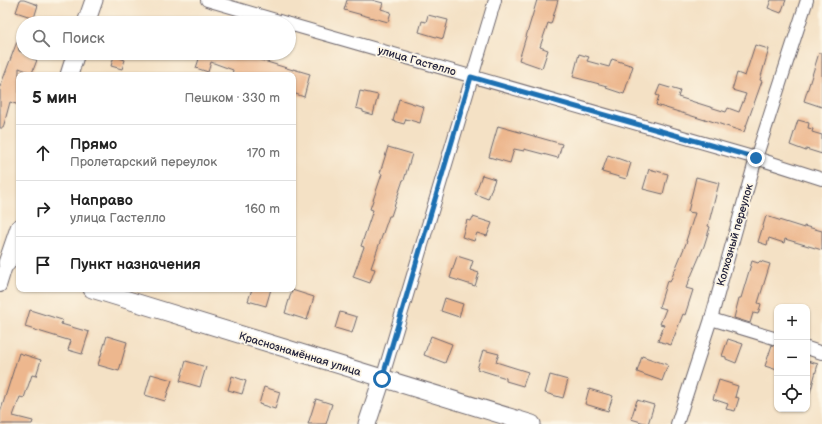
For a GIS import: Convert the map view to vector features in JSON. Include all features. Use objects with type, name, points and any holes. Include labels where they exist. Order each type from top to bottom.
[{"type":"main road","points":[[88,16],[94,0]]},
{"type":"main road","points":[[70,72],[74,60]]},
{"type":"main road","points":[[9,263],[16,238]]},
{"type":"main road","name":"Краснознамённая улица","points":[[102,292],[532,424]]},
{"type":"main road","points":[[367,424],[382,379]]},
{"type":"street","points":[[206,0],[262,16]]},
{"type":"street","points":[[382,379],[495,0]]},
{"type":"street","name":"Колхозный переулок","points":[[677,424],[711,319],[756,158],[808,0]]},
{"type":"street","name":"улица Гастелло","points":[[296,26],[756,158],[822,179]]},
{"type":"street","points":[[0,286],[9,263]]},
{"type":"street","points":[[711,319],[774,338]]},
{"type":"street","points":[[810,349],[822,352]]},
{"type":"building","points":[[20,0],[38,5],[35,16],[28,16],[16,12]]},
{"type":"building","points":[[347,0],[372,0],[383,3],[381,9],[391,12],[388,22],[344,10]]},
{"type":"building","points":[[537,0],[558,0],[551,24],[548,23],[540,47],[548,50],[542,68],[519,60]]},
{"type":"building","points":[[771,0],[786,0],[781,13],[768,8]]},
{"type":"building","points":[[428,15],[448,20],[443,39],[419,32],[422,21],[426,22]]},
{"type":"building","points":[[16,44],[16,60],[37,60],[32,72],[19,68],[19,72],[16,72],[16,104],[10,102],[3,128],[0,128],[0,87]]},
{"type":"building","points":[[755,45],[769,49],[760,80],[762,81],[744,132],[656,105],[659,96],[656,95],[660,85],[680,91],[678,97],[726,112],[728,108],[739,112],[746,94],[732,90],[737,73],[745,76]]},
{"type":"building","points":[[819,53],[822,53],[822,107],[804,101]]},
{"type":"building","points":[[579,54],[589,57],[587,61],[609,67],[612,59],[633,66],[624,94],[606,88],[607,86],[573,77]]},
{"type":"building","points":[[113,60],[125,60],[122,69],[111,66]]},
{"type":"building","points":[[199,60],[261,60],[310,74],[304,97],[296,94],[296,72],[233,72],[233,70],[211,62],[208,72],[196,68]]},
{"type":"building","points":[[360,91],[378,95],[373,115],[356,108]]},
{"type":"building","points":[[399,99],[424,107],[420,123],[406,119],[404,124],[393,121]]},
{"type":"building","points":[[798,120],[809,123],[808,128],[813,129],[812,132],[822,135],[822,154],[806,149],[806,151],[790,145]]},
{"type":"building","points":[[498,126],[562,144],[558,158],[524,149],[524,151],[514,149],[510,163],[489,157]]},
{"type":"building","points":[[388,147],[412,154],[404,180],[391,216],[389,216],[371,268],[375,269],[370,283],[353,277],[364,247],[361,246],[373,210],[370,209],[382,174],[380,173]]},
{"type":"building","points":[[608,155],[631,163],[626,179],[602,172]]},
{"type":"building","points":[[649,169],[668,174],[663,194],[643,189]]},
{"type":"building","points":[[482,175],[495,179],[488,199],[475,194]]},
{"type":"building","points":[[696,177],[719,183],[708,226],[710,227],[704,246],[686,288],[693,290],[685,315],[683,314],[671,345],[658,341],[664,325],[660,324],[666,309],[659,307],[667,281],[670,282],[687,241],[695,213],[688,212]]},
{"type":"building","points":[[766,216],[804,228],[804,226],[822,231],[822,250],[785,239],[784,243],[769,238],[767,245],[758,242]]},
{"type":"building","points":[[473,217],[492,223],[487,236],[477,233],[474,241],[462,237],[467,220],[471,221]]},
{"type":"building","points":[[457,256],[473,261],[470,270],[479,273],[475,286],[450,278]]},
{"type":"building","points":[[752,261],[758,263],[760,261],[770,264],[758,303],[761,304],[758,314],[753,313],[750,323],[734,318],[739,298],[741,298]]},
{"type":"building","points":[[296,291],[314,297],[307,320],[285,313],[291,292]]},
{"type":"building","points":[[251,292],[270,292],[266,306],[248,301]]},
{"type":"building","points":[[445,298],[463,304],[459,317],[441,311]]},
{"type":"building","points":[[30,310],[62,320],[61,324],[89,332],[82,354],[68,350],[71,341],[25,327]]},
{"type":"building","points":[[340,312],[357,317],[352,333],[335,328]]},
{"type":"building","points":[[107,336],[127,342],[119,371],[98,365]]},
{"type":"building","points":[[431,336],[452,344],[445,363],[424,355]]},
{"type":"building","points":[[728,339],[743,344],[736,363],[722,356]]},
{"type":"building","points":[[772,345],[774,345],[774,369],[765,366]]},
{"type":"building","points":[[483,350],[499,354],[496,362],[528,372],[523,386],[506,381],[506,378],[477,369]]},
{"type":"building","points":[[19,353],[41,360],[36,376],[32,375],[24,398],[20,397],[13,416],[33,421],[32,424],[0,424],[0,413]]},
{"type":"building","points":[[642,356],[668,365],[662,381],[637,372]]},
{"type":"building","points":[[186,361],[206,367],[200,387],[180,381]]},
{"type":"building","points":[[810,362],[818,364],[810,393]]},
{"type":"building","points":[[151,374],[172,380],[165,401],[145,395]]},
{"type":"building","points":[[550,375],[568,380],[563,398],[545,393]]},
{"type":"building","points":[[232,376],[246,381],[242,394],[228,390]]},
{"type":"building","points":[[719,380],[738,386],[735,397],[739,398],[735,411],[726,409],[728,404],[713,399]]},
{"type":"building","points":[[264,387],[280,392],[275,409],[259,404]]},
{"type":"building","points":[[589,389],[613,396],[608,411],[585,404]]},
{"type":"building","points":[[316,399],[332,404],[326,424],[308,424]]},
{"type":"building","points":[[637,400],[654,405],[648,424],[631,419]]},
{"type":"route","points":[[382,379],[471,77],[756,158]]}]
